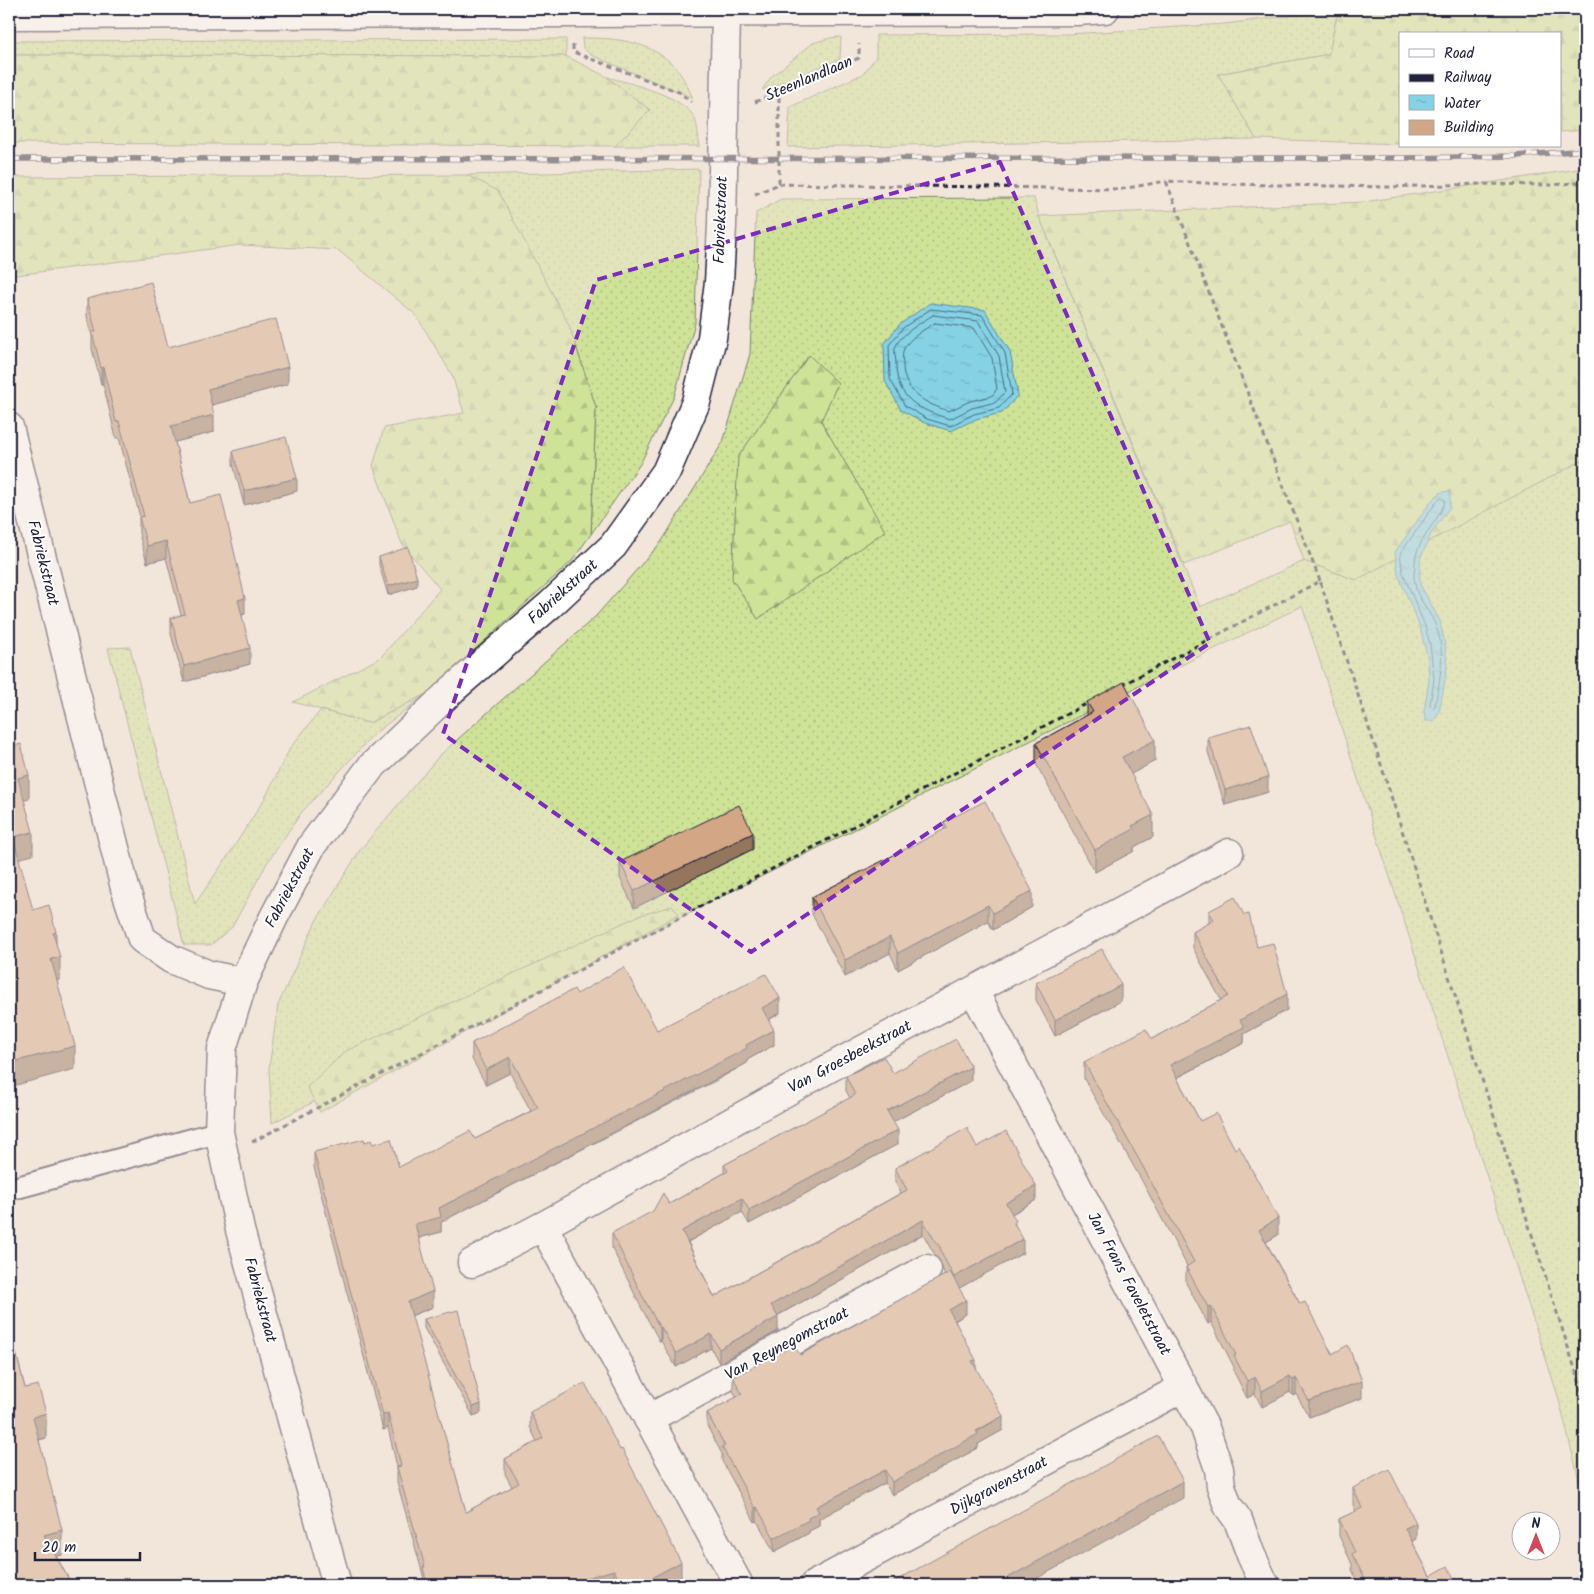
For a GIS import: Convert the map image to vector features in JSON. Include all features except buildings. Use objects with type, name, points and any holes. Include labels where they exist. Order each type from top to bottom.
[{"type":"street","points":[[9,15],[726,13],[1077,11],[1105,9]]},
{"type":"street","name":"Fabriekstraat","points":[[337,1585],[240,1230],[219,1132],[222,1049],[243,982],[274,917],[312,845],[372,767],[453,690],[613,546],[666,472],[696,402],[712,338],[720,282],[726,13]]},
{"type":"street","name":"Fabriekstraat","points":[[9,427],[125,888],[142,939],[171,959],[210,976],[243,982]]},
{"type":"street","name":"Van Groesbeekstraat","points":[[472,1263],[1230,853]]},
{"type":"street","name":"Jan Frans Faveletstraat","points":[[974,991],[1205,1428],[1219,1468],[1228,1506],[1238,1520],[1251,1555],[1266,1585]]},
{"type":"street","points":[[543,1226],[739,1585]]},
{"type":"street","name":"Van Reynegomstraat","points":[[648,1418],[927,1268]]},
{"type":"street","name":"Dijkgravenstraat","points":[[814,1585],[1184,1387]]},
{"type":"lane","points":[[19,1186],[219,1132]]},
{"type":"path","name":"Steenlandlaan","points":[[724,129],[754,103],[859,58],[861,12]]},
{"type":"path","points":[[574,13],[573,52],[679,92],[724,129]]},
{"type":"path","points":[[779,92],[779,184]]},
{"type":"path","points":[[1166,181],[1320,581]]},
{"type":"path","points":[[722,208],[779,184],[1122,189],[1166,181],[1226,184],[1388,186],[1552,185],[1585,182]]},
{"type":"highlighted area","points":[[1000,162],[1210,643],[751,952],[443,734],[596,280]]},
{"type":"green space","points":[[1343,9],[1338,10],[1329,54],[1218,74],[1256,139],[788,147],[790,107],[863,74],[876,57],[876,35],[1069,34],[1225,24]]},
{"type":"green space","points":[[1585,9],[1585,130],[1562,132],[1562,32],[1399,32],[1399,144],[1256,139],[1218,74],[1329,54],[1338,10]]},
{"type":"green space","points":[[841,37],[840,59],[762,90],[771,77],[813,43]]},
{"type":"green space","points":[[582,38],[617,40],[650,49],[674,66],[693,98],[591,55],[583,48]]},
{"type":"green space","points":[[566,39],[566,56],[9,55],[9,41]]},
{"type":"green space","points":[[9,55],[566,56],[607,77],[650,110],[615,146],[9,143]]},
{"type":"green space","points":[[607,77],[656,92],[680,104],[695,119],[700,146],[615,146],[650,110]]},
{"type":"green space","points":[[1585,168],[1585,459],[1356,580],[1304,561],[1290,521],[1184,565],[1039,216],[1364,202]]},
{"type":"green space","points":[[699,169],[695,323],[674,397],[640,464],[591,534],[596,407],[467,175]]},
{"type":"green space","points":[[467,175],[498,191],[569,325],[596,407],[591,534],[572,561],[426,694],[369,723],[293,702],[380,658],[440,589],[402,544],[373,466],[384,428],[464,413],[452,375],[416,315],[338,250],[240,245],[9,276],[9,177]]},
{"type":"green space","points":[[1034,198],[1039,216],[1200,607],[1304,561],[1356,579],[1585,459],[1585,1504],[1558,1396],[1302,606],[1161,675],[272,1123],[269,1068],[278,1005],[316,921],[360,850],[439,756],[596,616],[662,541],[723,442],[750,354],[756,213],[781,199]]},
{"type":"green space","points":[[809,355],[838,383],[821,421],[885,531],[758,619],[732,579],[738,457]]},
{"type":"green space","points":[[130,647],[195,904],[265,798],[290,748],[321,710],[369,723],[426,694],[374,734],[301,813],[267,863],[232,927],[211,945],[184,945],[108,648]]},
{"type":"green space","points":[[672,906],[679,914],[320,1112],[307,1087],[346,1051],[638,916]]},
{"type":"water","points":[[930,303],[985,310],[1010,352],[1018,395],[1002,413],[976,419],[951,431],[925,423],[901,410],[885,381],[884,344],[899,325]]},
{"type":"water","points":[[1450,491],[1450,507],[1432,532],[1420,559],[1420,584],[1440,621],[1447,667],[1439,712],[1434,721],[1426,721],[1424,711],[1429,680],[1428,659],[1420,628],[1398,574],[1395,552],[1432,500],[1441,492]]},
{"type":"railway","points":[[9,159],[1405,158],[1516,156],[1585,150]]}]
